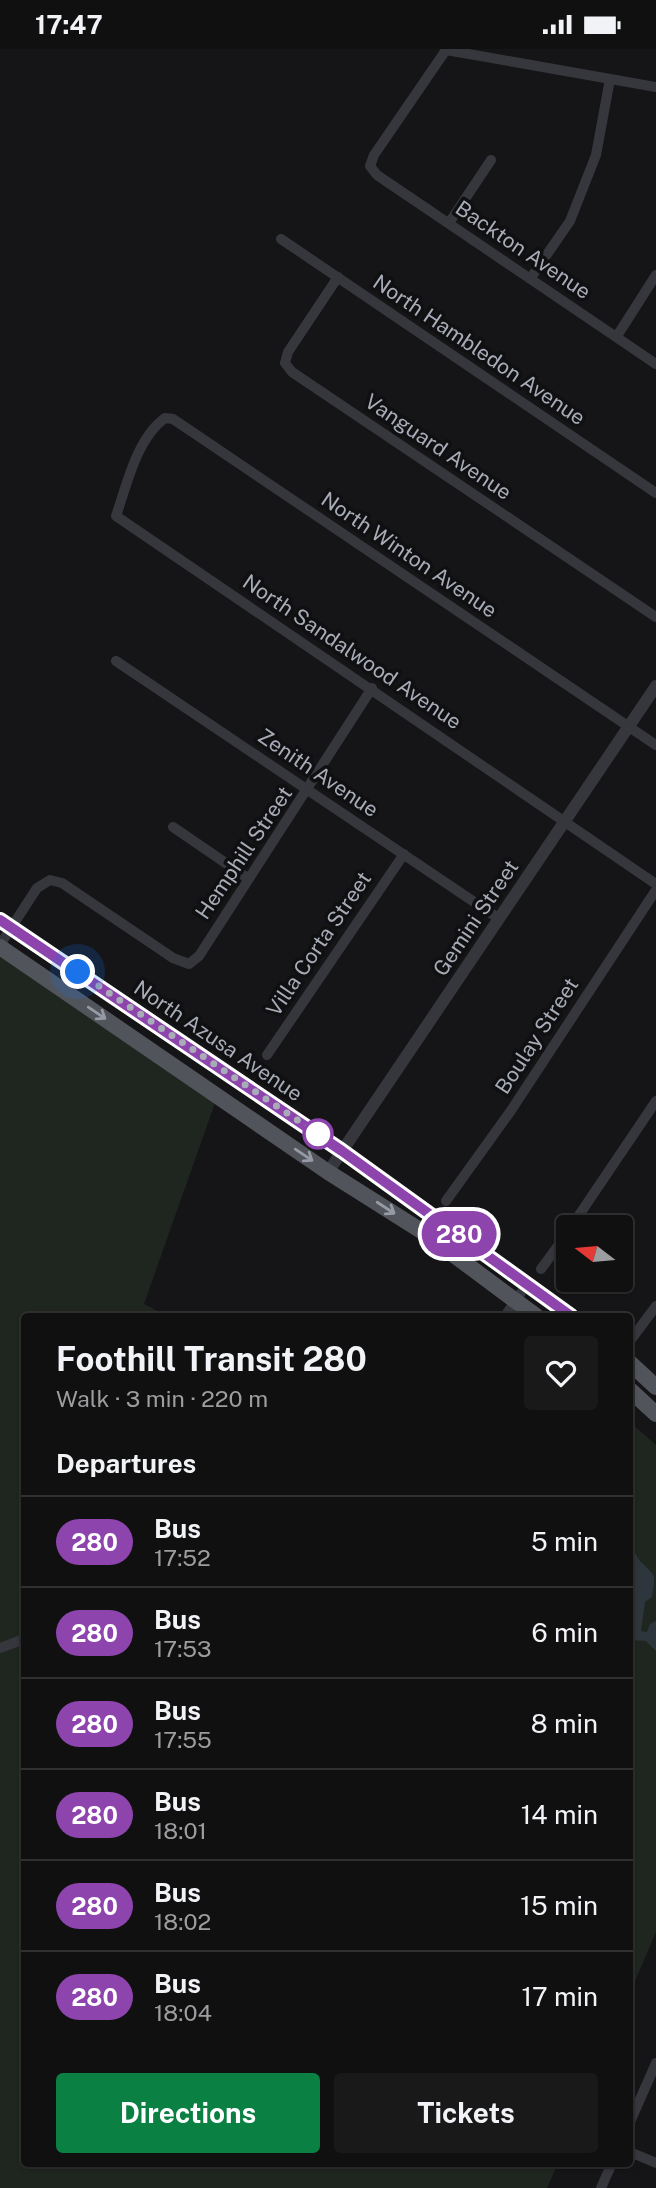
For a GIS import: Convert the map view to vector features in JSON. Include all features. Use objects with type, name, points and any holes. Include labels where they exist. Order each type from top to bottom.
[{"type":"main road","name":"North Azusa Avenue","points":[[6,924],[342,1151],[567,1313]]},
{"type":"main road","points":[[0,946],[328,1172],[423,1232],[532,1313]]},
{"type":"main road","points":[[229,1103],[245,1099],[277,1107]]},
{"type":"main road","points":[[633,1366],[656,1387]]},
{"type":"main road","points":[[633,1393],[656,1414]]},
{"type":"street","name":"Backton Avenue","points":[[610,79],[446,50],[374,155],[370,166],[377,175],[656,364]]},
{"type":"street","points":[[530,279],[570,221],[596,155],[610,79],[656,87]]},
{"type":"street","points":[[449,223],[491,160]]},
{"type":"street","name":"North Hambledon Avenue","points":[[281,239],[656,493]]},
{"type":"street","points":[[617,336],[656,275]]},
{"type":"street","name":"Vanguard Avenue","points":[[338,277],[288,352],[285,363],[292,372],[656,617]]},
{"type":"street","name":"North Sandalwood Avenue","points":[[165,418],[157,424],[134,464],[116,516],[656,884]]},
{"type":"street","name":"North Winton Avenue","points":[[165,418],[173,419],[656,745]]},
{"type":"street","name":"Zenith Avenue","points":[[116,661],[498,918]]},
{"type":"street","name":"Gemini Street","points":[[328,1172],[656,686]]},
{"type":"street","name":"Hemphill Street","points":[[6,924],[37,888],[50,880],[62,883],[173,958],[189,964],[199,956],[309,791],[372,688]]},
{"type":"street","points":[[173,827],[249,879]]},
{"type":"street","name":"Villa Corta Street","points":[[267,1055],[404,854]]},
{"type":"street","name":"Boulay Street","points":[[446,1201],[510,1112],[656,890]]},
{"type":"street","points":[[0,946],[6,924]]},
{"type":"street","points":[[579,1215],[656,1101]]},
{"type":"street","points":[[541,1269],[556,1248]]},
{"type":"street","points":[[507,1313],[527,1284]]},
{"type":"street","points":[[633,1337],[656,1306]]},
{"type":"street","points":[[0,1648],[21,1640]]},
{"type":"street","points":[[633,2115],[656,2063]]},
{"type":"street","points":[[633,2153],[656,2163]]},
{"type":"street","points":[[601,2188],[610,2167]]},
{"type":"shaded area","points":[[0,955],[215,1103],[144,1304],[161,1313],[21,1313],[21,2167],[556,2167],[547,2188],[0,2188]]},
{"type":"shaded area","points":[[633,1425],[656,1445],[656,1932],[633,1986]]},
{"type":"shaded area","points":[[633,1549],[654,1576],[652,1597],[645,1602],[641,1631],[647,1632],[650,1624],[656,1621],[656,1651],[646,1641],[633,1640]]},
{"type":"bus line","name":"280","points":[[0,920],[342,1151],[567,1313]]},
{"type":"route","points":[[78,972],[321,1136],[318,1134]]}]
